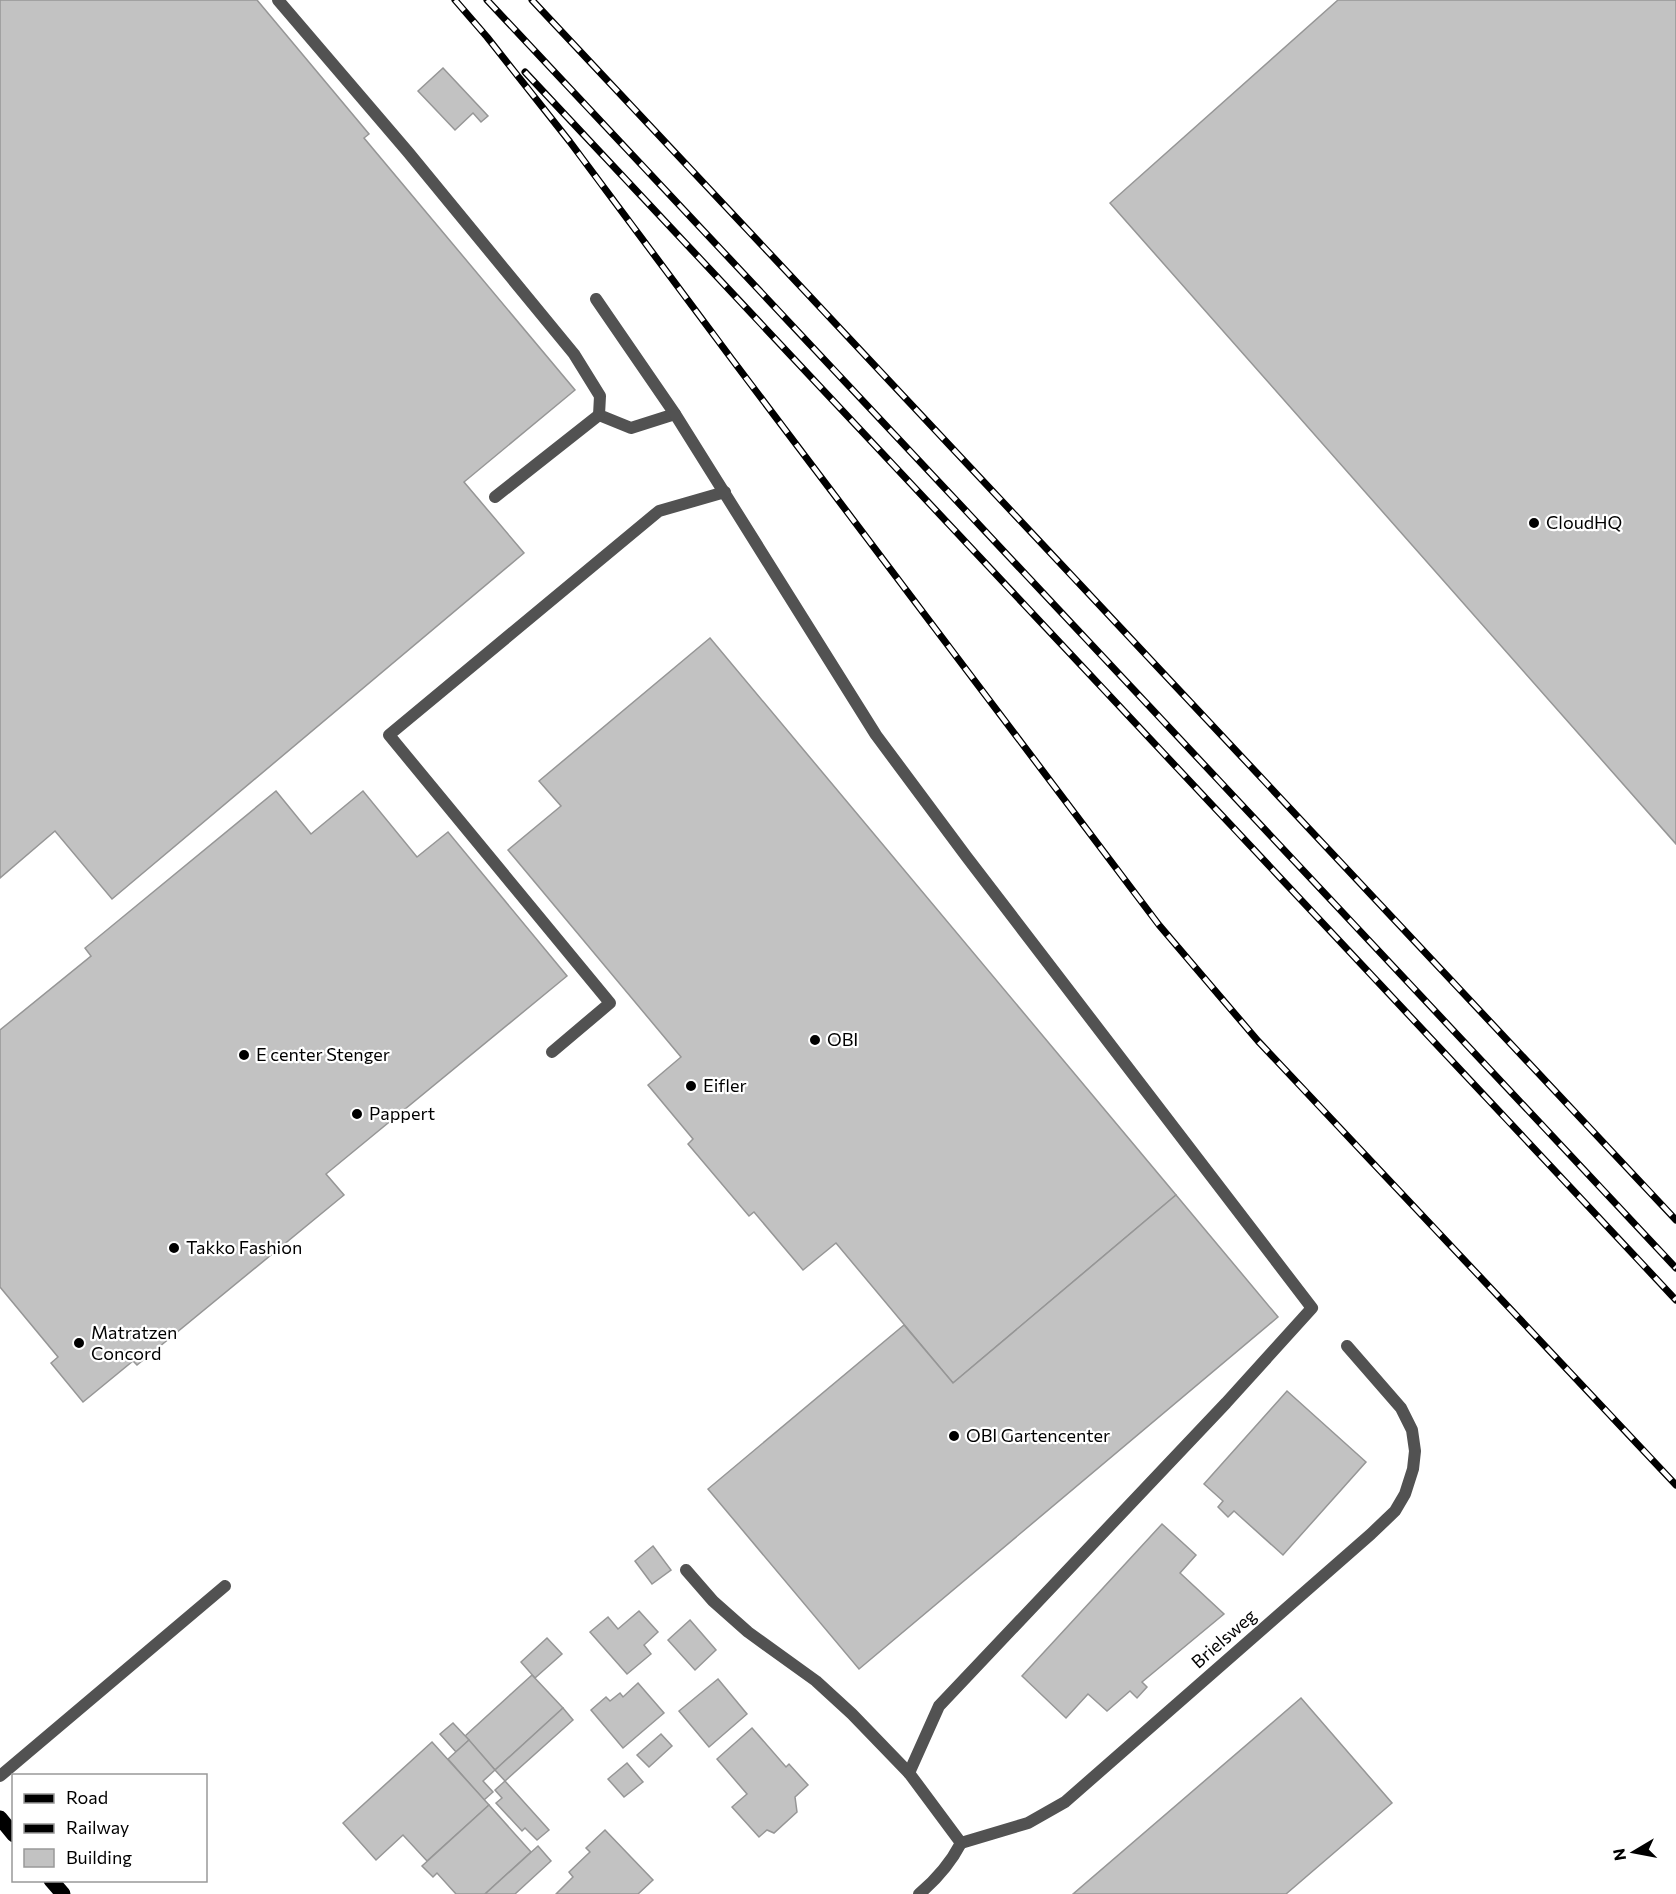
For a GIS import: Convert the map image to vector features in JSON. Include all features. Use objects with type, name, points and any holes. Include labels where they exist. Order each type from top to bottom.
[{"type":"main road","points":[[0,1818],[12,1833]]},
{"type":"main road","points":[[52,1882],[63,1894]]},
{"type":"street","points":[[278,0],[408,152],[574,354],[600,396],[599,415],[495,497]]},
{"type":"street","points":[[596,299],[675,414],[876,735],[1312,1308],[939,1706],[909,1773]]},
{"type":"street","points":[[599,415],[631,428],[675,414]]},
{"type":"street","points":[[552,1052],[610,1003],[389,735],[659,511],[725,492]]},
{"type":"street","name":"Brielsweg","points":[[961,1843],[1028,1823],[1065,1802],[1395,1511],[1405,1494],[1413,1469],[1415,1451],[1412,1430],[1401,1408],[1347,1346]]},
{"type":"street","points":[[686,1570],[713,1601],[748,1632],[816,1681],[852,1714],[909,1773],[961,1843],[951,1863],[919,1894]]},
{"type":"street","points":[[0,1776],[225,1586]]},
{"type":"building","points":[[0,0],[257,0],[369,134],[364,138],[575,390],[464,482],[524,553],[112,899],[55,831],[0,878]]},
{"type":"building","name":"CloudHQ","points":[[1338,0],[1676,0],[1676,844],[1110,203]]},
{"type":"building","points":[[443,68],[488,116],[481,122],[473,113],[455,130],[418,91]]},
{"type":"building","points":[[710,638],[1176,1195],[953,1383],[836,1243],[803,1270],[754,1212],[749,1216],[688,1144],[693,1139],[648,1085],[681,1057],[508,850],[561,806],[539,781]]},
{"type":"building","points":[[276,791],[311,834],[363,791],[417,857],[448,832],[567,976],[326,1174],[344,1195],[137,1365],[133,1361],[83,1402],[51,1363],[58,1357],[0,1287],[0,1030],[91,956],[85,948]]},
{"type":"building","name":"OBI Gartencenter","points":[[1176,1195],[1278,1317],[859,1669],[708,1489],[904,1325],[953,1383]]},
{"type":"building","points":[[1287,1391],[1366,1462],[1283,1555],[1234,1511],[1228,1517],[1218,1507],[1223,1501],[1204,1484]]},
{"type":"building","points":[[1162,1524],[1196,1555],[1180,1573],[1224,1614],[1142,1682],[1147,1687],[1137,1698],[1130,1691],[1107,1711],[1088,1694],[1066,1718],[1022,1676]]},
{"type":"building","points":[[653,1546],[671,1570],[652,1584],[635,1561]]},
{"type":"building","points":[[639,1611],[658,1632],[644,1645],[651,1654],[627,1674],[590,1632],[608,1617],[618,1629]]},
{"type":"building","points":[[690,1620],[716,1650],[695,1670],[668,1640]]},
{"type":"building","points":[[547,1638],[562,1654],[535,1678],[521,1662]]},
{"type":"building","points":[[532,1675],[563,1708],[495,1770],[465,1736]]},
{"type":"building","points":[[718,1679],[747,1714],[709,1747],[679,1711]]},
{"type":"building","points":[[638,1683],[664,1713],[623,1748],[591,1710],[606,1697],[610,1701],[620,1693],[623,1697]]},
{"type":"building","points":[[1301,1698],[1392,1803],[1286,1894],[1073,1894]]},
{"type":"building","points":[[563,1708],[573,1720],[505,1781],[495,1770]]},
{"type":"building","points":[[453,1723],[469,1740],[456,1752],[440,1734]]},
{"type":"building","points":[[752,1728],[786,1767],[789,1764],[808,1785],[795,1797],[797,1812],[774,1833],[767,1830],[759,1837],[732,1807],[747,1794],[717,1759]]},
{"type":"building","points":[[661,1734],[672,1746],[649,1767],[637,1755]]},
{"type":"building","points":[[469,1740],[495,1770],[483,1781],[493,1792],[484,1800],[448,1759]]},
{"type":"building","points":[[432,1742],[489,1805],[427,1861],[403,1835],[376,1860],[343,1823]]},
{"type":"building","points":[[627,1763],[643,1782],[624,1797],[608,1779]]},
{"type":"building","points":[[505,1781],[549,1830],[537,1840],[525,1828],[522,1831],[496,1803],[502,1798],[495,1790]]},
{"type":"building","points":[[489,1805],[531,1852],[485,1894],[456,1894],[437,1873],[433,1877],[422,1866]]},
{"type":"building","points":[[605,1830],[653,1880],[638,1894],[556,1894],[573,1877],[569,1872],[590,1852],[586,1848]]},
{"type":"building","points":[[538,1846],[551,1861],[515,1894],[485,1894]]},
{"type":"railway","points":[[455,0],[570,142],[1159,925],[1258,1041],[1676,1485]]},
{"type":"railway","points":[[487,0],[1676,1268]]},
{"type":"railway","points":[[532,0],[1676,1220]]},
{"type":"railway","points":[[525,72],[1676,1300]]},
{"type":"place","name":"CloudHQ","points":[[1534,523]]},
{"type":"place","name":"OBI","points":[[815,1040]]},
{"type":"place","name":"E center Stenger","points":[[244,1055]]},
{"type":"place","name":"Eifler","points":[[691,1086]]},
{"type":"place","name":"Pappert","points":[[357,1114]]},
{"type":"place","name":"Takko Fashion","points":[[174,1248]]},
{"type":"place","name":"Matratzen Concord","points":[[79,1343]]},
{"type":"place","name":"OBI Gartencenter","points":[[954,1436]]}]
